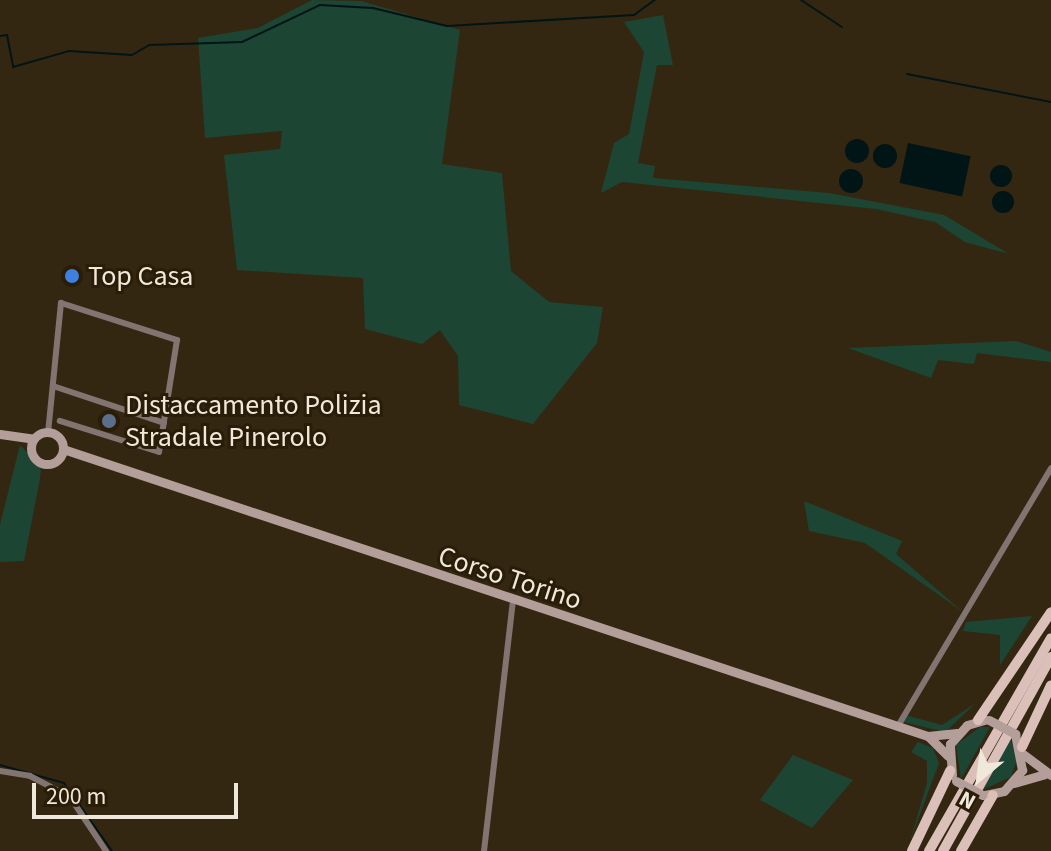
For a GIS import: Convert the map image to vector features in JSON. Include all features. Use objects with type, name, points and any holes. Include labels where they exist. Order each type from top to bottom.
[{"type":"main road","points":[[33,444],[48,433],[78,459]]},
{"type":"main road","points":[[0,434],[33,444]]},
{"type":"main road","points":[[33,444],[40,462],[78,459]]},
{"type":"main road","points":[[58,459],[63,449]]},
{"type":"main road","name":"Corso Torino","points":[[78,459],[928,736]]},
{"type":"main road","points":[[928,736],[957,733],[984,720],[1051,612]]},
{"type":"main road","points":[[929,851],[1051,638]]},
{"type":"main road","points":[[943,851],[1051,657]]},
{"type":"main road","points":[[1014,783],[1023,750],[1051,685]]},
{"type":"main road","points":[[984,720],[1015,734],[1023,750],[1049,775]]},
{"type":"main road","points":[[948,756],[957,733]]},
{"type":"main road","points":[[912,851],[953,776],[948,756],[928,736]]},
{"type":"main road","points":[[961,851],[987,795],[1014,783],[1049,775]]},
{"type":"main road","points":[[953,776],[987,795]]},
{"type":"street","points":[[48,433],[61,303],[177,340],[157,453],[60,421]]},
{"type":"street","points":[[53,386],[164,423]]},
{"type":"street","points":[[898,726],[1051,468]]},
{"type":"street","points":[[484,851],[513,602]]},
{"type":"street","points":[[0,771],[30,776],[70,797],[106,851]]},
{"type":"green space","points":[[312,0],[361,1],[460,30],[442,164],[502,173],[511,271],[549,302],[603,307],[597,343],[533,424],[459,405],[458,356],[440,330],[422,344],[365,329],[363,278],[237,270],[224,155],[280,149],[282,131],[205,138],[198,38],[258,28]]},
{"type":"green space","points":[[663,15],[673,65],[657,65],[638,163],[655,166],[653,178],[829,193],[944,215],[1009,254],[965,242],[935,222],[876,209],[622,182],[601,193],[614,143],[629,134],[644,52],[624,22]]},
{"type":"green space","points":[[1016,341],[1051,352],[1051,362],[977,353],[974,364],[938,360],[931,378],[848,348]]},
{"type":"green space","points":[[20,445],[41,467],[40,479],[24,561],[0,562],[0,525]]},
{"type":"green space","points":[[804,501],[902,541],[896,554],[963,612],[865,543],[809,531]]},
{"type":"green space","points":[[1032,616],[1000,665],[1000,635],[963,631],[966,622]]},
{"type":"green space","points":[[976,703],[945,732],[903,722],[905,715],[942,725]]},
{"type":"green space","points":[[980,727],[990,727],[961,779],[956,745]]},
{"type":"green space","points":[[1010,739],[1018,757],[1011,777],[982,790]]},
{"type":"green space","points":[[918,742],[933,748],[939,763],[910,841],[927,783],[927,761],[911,752]]},
{"type":"green space","points":[[793,755],[853,780],[812,828],[760,800]]},
{"type":"shaded area","points":[[852,139],[862,139],[869,146],[869,156],[862,163],[852,163],[845,156],[845,146]]},
{"type":"shaded area","points":[[908,143],[971,156],[962,196],[899,183]]},
{"type":"shaded area","points":[[880,144],[890,144],[897,151],[897,161],[890,168],[880,168],[873,161],[873,151]]},
{"type":"shaded area","points":[[997,165],[1005,165],[1012,176],[1005,187],[997,187],[990,180],[990,172]]},
{"type":"shaded area","points":[[846,169],[856,169],[863,176],[863,186],[856,193],[846,193],[839,186],[839,176]]},
{"type":"shaded area","points":[[999,191],[1007,191],[1014,202],[1007,213],[999,213],[992,206],[992,198]]},
{"type":"waterway","points":[[0,36],[7,35],[13,67],[69,51],[132,55],[149,45],[242,42],[320,5],[373,8],[447,26],[634,15],[655,0]]},
{"type":"waterway","points":[[801,0],[842,27]]},
{"type":"waterway","points":[[907,74],[1051,102]]},
{"type":"waterway","points":[[0,765],[64,783],[112,851]]},
{"type":"place","name":"Top Casa","points":[[72,276]]},
{"type":"place","name":"Distaccamento Polizia Stradale Pinerolo","points":[[109,421]]}]
